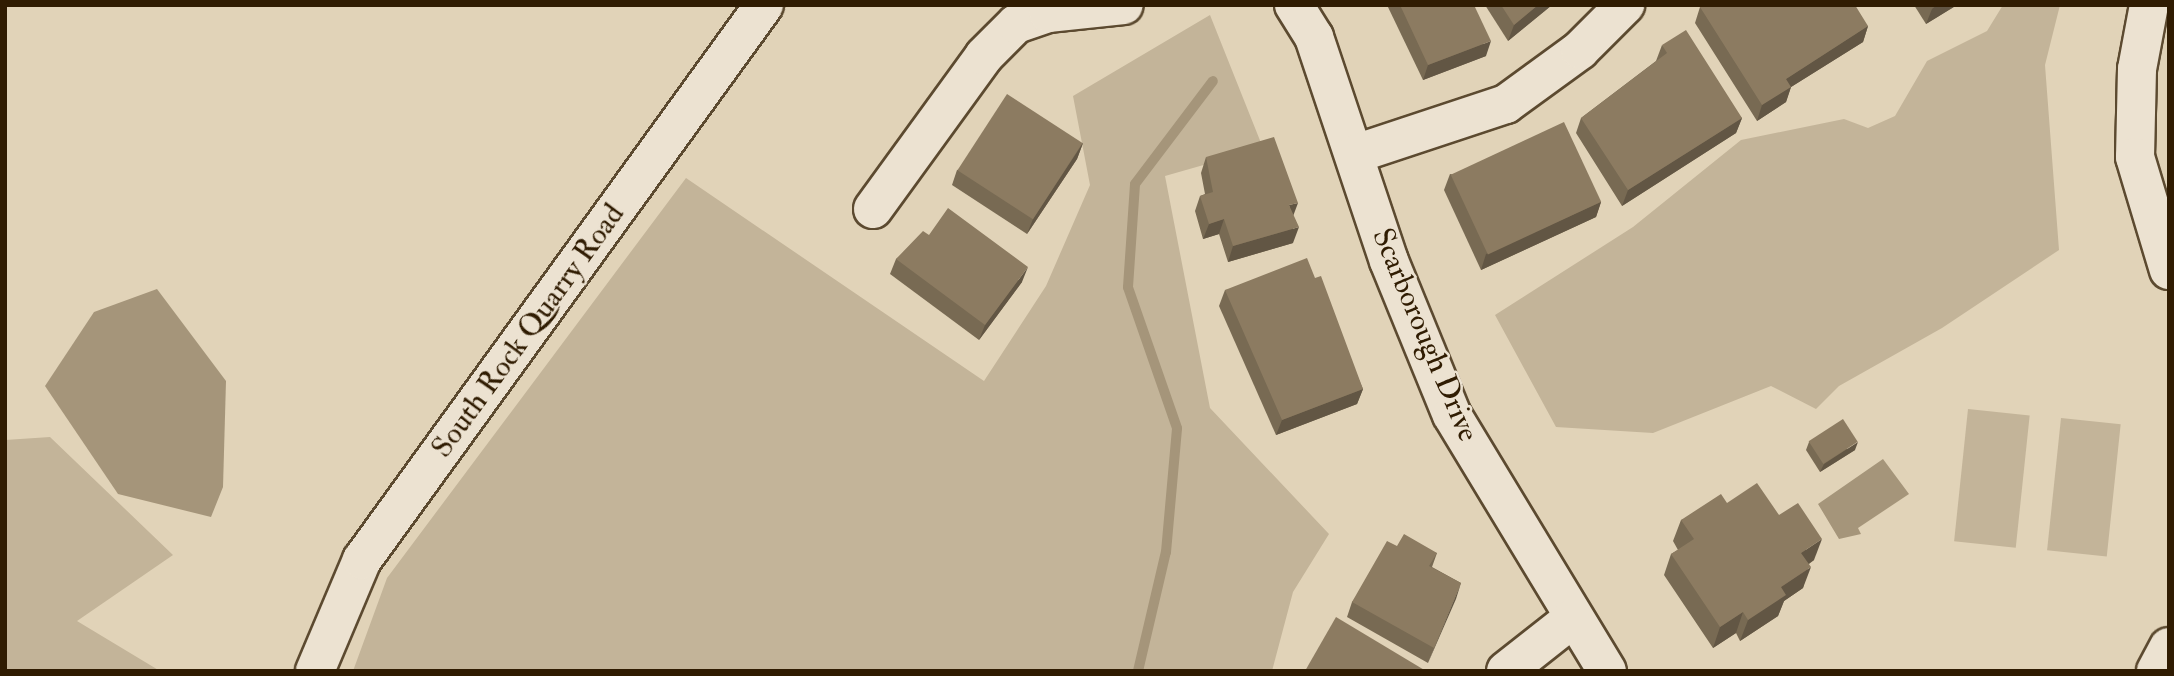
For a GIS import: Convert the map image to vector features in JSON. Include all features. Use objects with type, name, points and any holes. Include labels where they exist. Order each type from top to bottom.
[{"type":"street","name":"South Rock Quarry Road","points":[[315,671],[362,560],[764,5]]},
{"type":"street","points":[[873,209],[984,56],[1016,24],[1048,13],[1124,5]]},
{"type":"street","name":"Scarborough Drive","points":[[1294,5],[1314,37],[1389,261],[1452,415],[1607,671]]},
{"type":"street","points":[[1355,154],[1506,104],[1580,50],[1625,5]]},
{"type":"street","points":[[2149,5],[2137,69],[2135,157],[2169,270]]},
{"type":"street","points":[[1506,671],[1573,618]]},
{"type":"street","points":[[2156,671],[2169,647]]},
{"type":"shaded area","points":[[2003,5],[2060,5],[2045,65],[2059,250],[1942,328],[1839,386],[1816,409],[1771,386],[1653,433],[1556,427],[1495,315],[1633,227],[1741,140],[1844,119],[1868,128],[1895,116],[1927,61],[1987,31]]},
{"type":"shaded area","points":[[1210,15],[1263,148],[1165,176],[1210,408],[1329,534],[1293,592],[1272,671],[353,671],[387,578],[686,178],[984,381],[1046,286],[1090,185],[1073,96]]},
{"type":"shaded area","points":[[157,289],[226,381],[223,487],[211,517],[118,494],[45,386],[94,312]]},
{"type":"shaded area","points":[[1968,409],[2030,415],[2016,548],[1954,541]]},
{"type":"shaded area","points":[[2061,418],[2121,424],[2107,557],[2047,550]]},
{"type":"shaded area","points":[[50,437],[173,555],[77,621],[160,671],[5,671],[5,440]]},
{"type":"shaded area","points":[[1883,459],[1909,494],[1858,528],[1861,534],[1839,539],[1818,504]]},
{"type":"building","points":[[1400,5],[1474,5],[1491,41],[1428,65]]},
{"type":"building","points":[[1501,5],[1538,5],[1514,25]]},
{"type":"building","points":[[1855,5],[1868,26],[1786,79],[1791,87],[1762,105],[1700,7]]},
{"type":"building","points":[[1686,30],[1742,118],[1628,190],[1581,118],[1667,53],[1662,45]]},
{"type":"building","points":[[1007,94],[1082,143],[1033,219],[957,170]]},
{"type":"building","points":[[1564,122],[1601,202],[1488,255],[1451,175]]},
{"type":"building","points":[[1274,137],[1298,203],[1289,205],[1299,227],[1233,246],[1224,219],[1209,224],[1200,196],[1213,192],[1206,157]]},
{"type":"building","points":[[948,208],[1028,267],[985,325],[896,259],[923,231],[929,235]]},
{"type":"building","points":[[1307,258],[1315,278],[1321,276],[1363,389],[1282,420],[1225,290]]},
{"type":"building","points":[[1843,419],[1858,442],[1823,464],[1809,441]]},
{"type":"building","points":[[1757,483],[1779,515],[1798,503],[1822,539],[1801,553],[1811,567],[1781,587],[1786,595],[1748,620],[1743,612],[1720,627],[1671,554],[1694,539],[1681,520],[1721,494],[1727,503]]},
{"type":"building","points":[[1404,534],[1437,553],[1429,566],[1461,583],[1434,648],[1352,602],[1387,541],[1397,546]]},
{"type":"building","points":[[1336,617],[1426,671],[1305,671]]},
{"type":"waterway","points":[[1138,671],[1166,552],[1177,428],[1128,287],[1135,184],[1213,81]]}]
